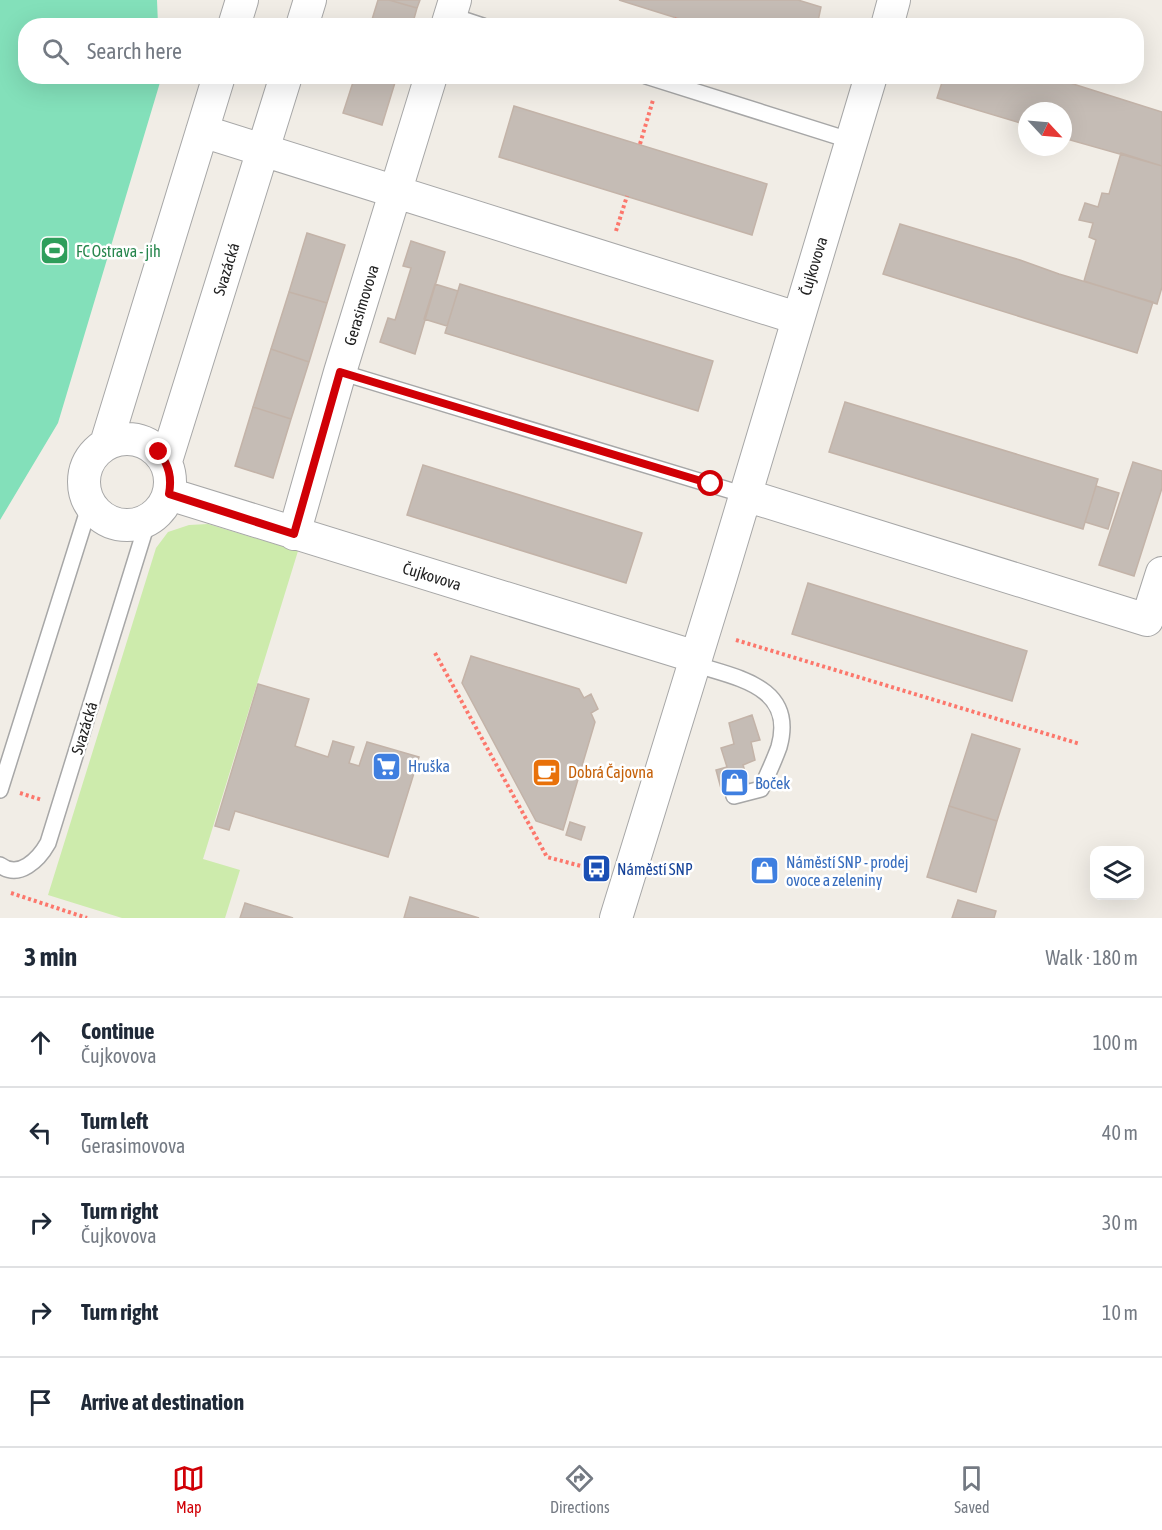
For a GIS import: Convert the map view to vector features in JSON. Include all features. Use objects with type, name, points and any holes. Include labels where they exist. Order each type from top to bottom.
[{"type":"street","points":[[236,18],[242,0]]},
{"type":"street","points":[[304,18],[310,0]]},
{"type":"street","points":[[889,18],[894,0]]},
{"type":"street","points":[[106,444],[217,84]]},
{"type":"street","name":"Svazácká","points":[[166,461],[284,84]]},
{"type":"street","name":"Gerasimovova","points":[[294,534],[340,372],[429,84]]},
{"type":"street","name":"Čujkovova","points":[[616,918],[869,84]]},
{"type":"street","points":[[202,131],[798,318]]},
{"type":"street","points":[[117,440],[140,440],[159,452],[166,461],[171,483],[169,494],[164,504],[148,520],[138,524],[116,524],[105,519],[90,504],[83,484],[84,473],[96,451],[106,444],[117,440]]},
{"type":"street","name":"Čujkovova","points":[[169,494],[695,661]]},
{"type":"street","points":[[745,495],[1147,620],[1162,573]]},
{"type":"lane","points":[[669,84],[852,141]]},
{"type":"lane","points":[[340,372],[745,495]]},
{"type":"lane","points":[[0,788],[90,504]]},
{"type":"lane","name":"Svazácká","points":[[1,870],[27,867],[40,857],[48,843],[148,520]]},
{"type":"lane","points":[[695,661],[747,680],[766,692],[779,708],[782,720],[779,747],[761,789],[734,796]]},
{"type":"path","points":[[640,144],[652,84]]},
{"type":"path","points":[[607,258],[627,196]]},
{"type":"path","points":[[736,640],[1080,744]]},
{"type":"path","points":[[435,653],[547,857],[580,866]]},
{"type":"path","points":[[0,788],[60,805]]},
{"type":"path","points":[[0,889],[87,918]]},
{"type":"green space","name":"FC Ostrava - jih","points":[[0,0],[157,0],[158,18],[18,18],[18,84],[160,84],[58,423],[0,520]]},
{"type":"green space","points":[[208,524],[298,551],[203,859],[240,870],[225,918],[122,918],[48,895],[156,548],[168,532],[189,525]]},
{"type":"building","points":[[378,0],[389,0],[417,8],[414,18],[372,18]]},
{"type":"building","points":[[389,0],[420,0],[417,8]]},
{"type":"building","points":[[619,0],[798,0],[821,7],[819,18],[676,18]]},
{"type":"building","points":[[352,84],[395,84],[382,125],[343,113]]},
{"type":"building","points":[[941,84],[1073,84],[1162,112],[1162,166],[1072,141],[1072,102],[1018,102],[1018,122],[937,98]]},
{"type":"building","points":[[514,106],[767,184],[752,235],[499,157]]},
{"type":"building","points":[[1121,153],[1162,166],[1162,287],[1157,304],[1084,281],[1096,240],[1089,237],[1093,223],[1079,220],[1085,203],[1098,207],[1102,193],[1109,194]]},
{"type":"building","points":[[900,224],[1153,302],[1137,353],[883,274]]},
{"type":"building","points":[[307,233],[345,245],[327,303],[289,292]]},
{"type":"building","points":[[411,241],[445,252],[415,354],[380,342],[388,318],[395,320],[411,268],[403,266]]},
{"type":"building","points":[[435,284],[458,291],[447,326],[424,319]]},
{"type":"building","points":[[460,284],[713,361],[698,411],[445,333]]},
{"type":"building","points":[[289,292],[327,303],[309,362],[271,349]]},
{"type":"building","points":[[271,349],[309,362],[291,419],[253,407]]},
{"type":"building","points":[[845,402],[1098,479],[1083,529],[829,452]]},
{"type":"building","points":[[253,407],[291,419],[273,478],[235,466]]},
{"type":"building","points":[[1133,462],[1162,471],[1162,488],[1134,576],[1099,565]]},
{"type":"building","points":[[423,465],[642,533],[626,583],[407,515]]},
{"type":"building","points":[[1096,486],[1119,493],[1108,529],[1085,522]]},
{"type":"building","points":[[808,583],[1027,651],[1012,701],[792,634]]},
{"type":"building","points":[[471,656],[579,689],[584,698],[591,694],[598,709],[591,713],[595,722],[563,830],[536,821],[462,683]]},
{"type":"building","points":[[258,684],[309,699],[295,746],[328,757],[333,741],[354,747],[349,763],[359,766],[367,742],[419,757],[388,857],[235,811],[229,830],[215,826]]},
{"type":"building","points":[[752,715],[760,740],[751,742],[755,760],[743,765],[749,784],[722,792],[716,770],[727,767],[721,748],[734,744],[729,723]]},
{"type":"building","points":[[972,734],[1020,749],[997,821],[949,806]]},
{"type":"building","points":[[949,806],[997,821],[976,892],[927,877]]},
{"type":"building","points":[[570,822],[585,827],[581,840],[566,835]]},
{"type":"building","points":[[410,897],[479,918],[404,918]]},
{"type":"building","points":[[958,900],[996,911],[994,918],[952,918]]},
{"type":"building","points":[[245,903],[293,918],[240,918]]},
{"type":"place","name":"FC Ostrava - jih","points":[[55,251]]},
{"type":"place","name":"Hruška","points":[[387,766]]},
{"type":"place","name":"Dobrá Čajovna","points":[[547,772]]},
{"type":"place","name":"Boček","points":[[734,783]]},
{"type":"place","name":"Náměstí SNP","points":[[596,869]]},
{"type":"place","name":"Náměstí SNP - prodej ovoce a zeleniny","points":[[765,871]]},
{"type":"route","points":[[159,452],[170,472],[169,494],[294,534],[340,372],[711,484]]}]
